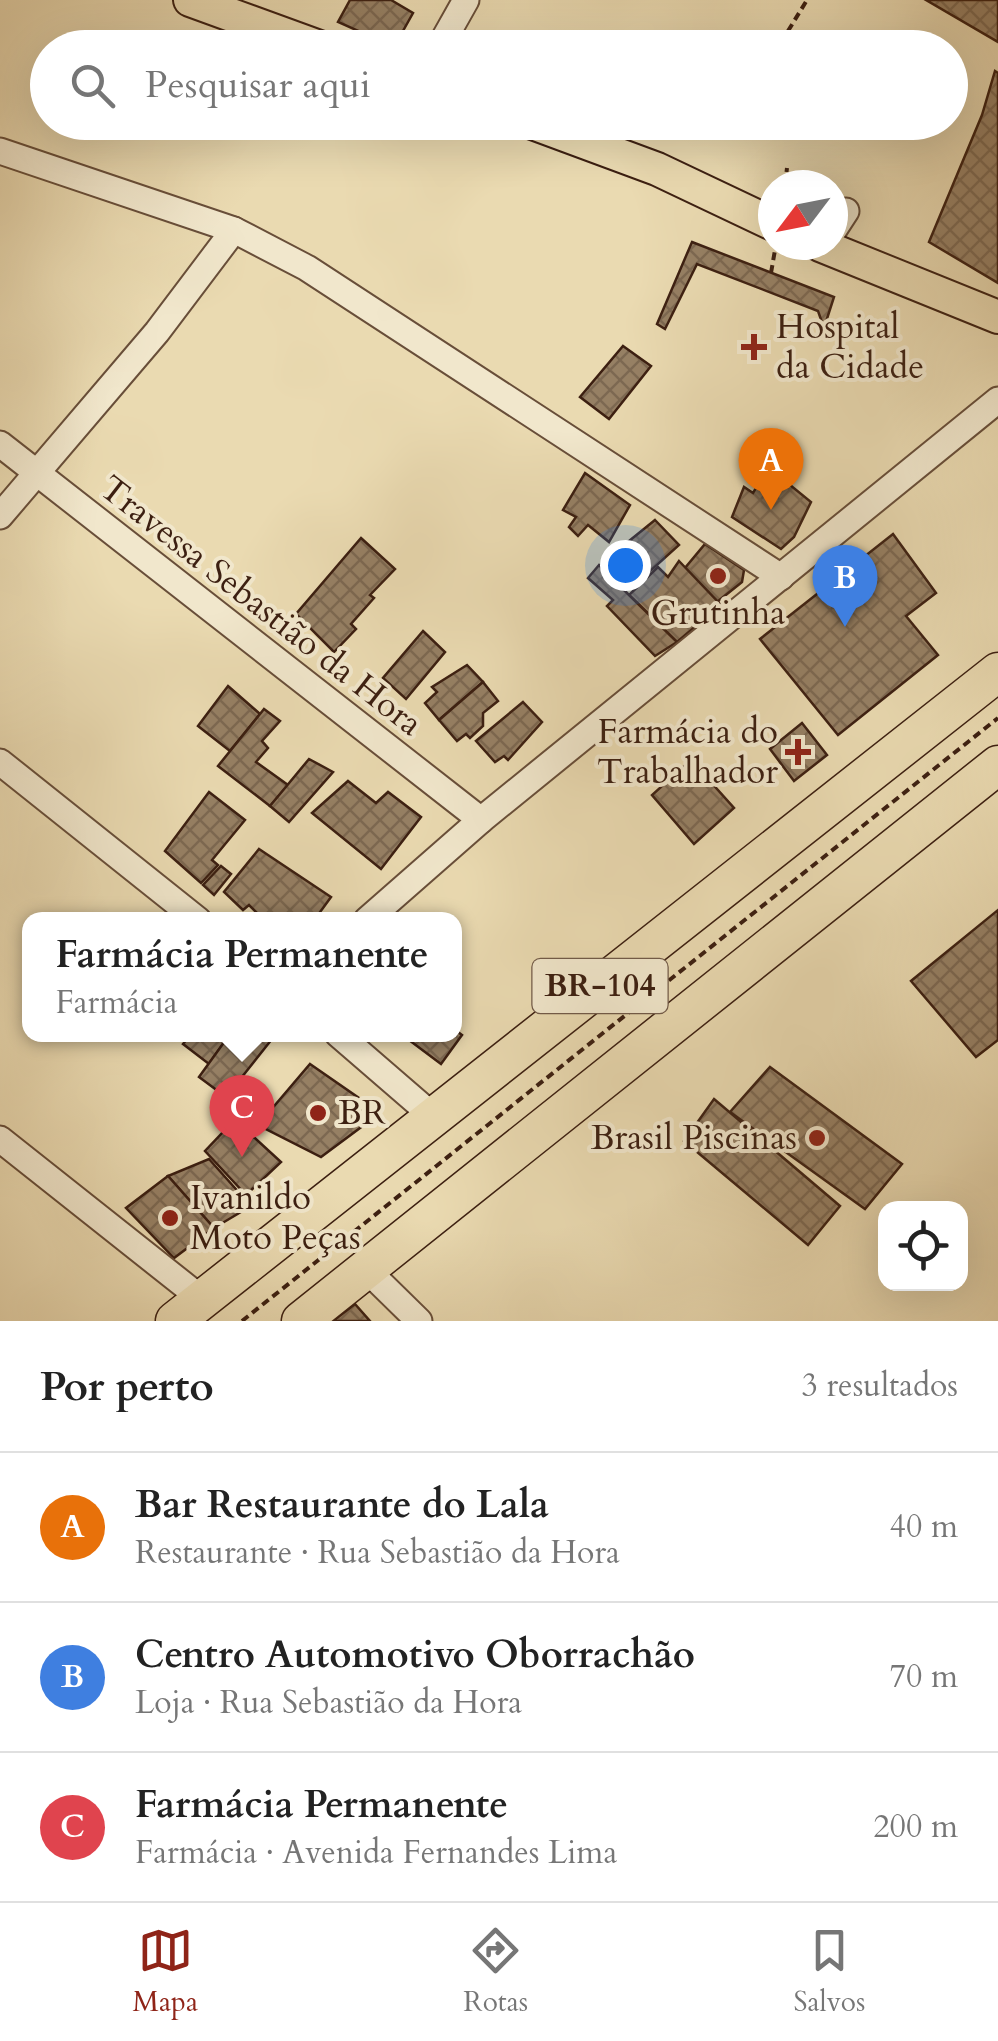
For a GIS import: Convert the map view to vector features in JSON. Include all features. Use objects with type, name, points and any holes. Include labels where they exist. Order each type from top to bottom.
[{"type":"highway","name":"BR-104","points":[[189,1310],[998,672]]},
{"type":"highway","name":"BR-104","points":[[301,1321],[998,764]]},
{"type":"main road","points":[[197,1],[274,30]]},
{"type":"main road","points":[[579,140],[657,169],[758,217]]},
{"type":"main road","points":[[848,245],[998,317]]},
{"type":"street","points":[[449,30],[466,0]]},
{"type":"street","points":[[0,151],[234,230],[307,268],[781,577]]},
{"type":"street","points":[[0,516],[157,332],[234,230]]},
{"type":"street","points":[[376,912],[481,820],[998,400]]},
{"type":"street","name":"Travessa Sebastião da Hora","points":[[0,444],[481,820]]},
{"type":"street","points":[[0,762],[188,912]]},
{"type":"street","points":[[347,1042],[434,1117]]},
{"type":"street","points":[[0,1139],[189,1310]]},
{"type":"street","points":[[366,1269],[419,1321]]},
{"type":"path","points":[[788,30],[806,0]]},
{"type":"path","points":[[771,272],[773,260]]},
{"type":"path","points":[[242,1321],[998,718]]},
{"type":"building","points":[[350,0],[391,0],[413,13],[404,30],[356,30],[338,22]]},
{"type":"building","points":[[926,0],[998,0],[998,42]]},
{"type":"building","points":[[995,71],[998,283],[929,242],[982,115]]},
{"type":"building","name":"Hospital da Cidade","points":[[692,242],[834,297],[824,328],[818,311],[697,264],[665,329],[657,324]]},
{"type":"building","points":[[623,346],[651,366],[609,419],[580,397]]},
{"type":"building","points":[[768,467],[811,502],[794,537],[781,549],[732,517],[744,487],[753,493]]},
{"type":"building","points":[[585,473],[630,505],[609,542],[588,525],[578,536],[569,527],[576,517],[563,510]]},
{"type":"building","points":[[655,520],[679,545],[637,583],[613,554]]},
{"type":"building","points":[[893,534],[936,593],[906,616],[938,655],[838,735],[760,639]]},
{"type":"building","points":[[361,538],[395,569],[370,595],[374,598],[351,624],[356,629],[334,652],[296,614]]},
{"type":"building","name":"Grutinha","points":[[705,544],[744,570],[742,582],[717,602],[685,568]]},
{"type":"building","points":[[679,561],[721,605],[677,642],[629,595],[658,567],[668,577]]},
{"type":"building","points":[[599,565],[677,642],[655,656],[607,606],[613,600],[588,578]]},
{"type":"building","points":[[423,631],[445,652],[406,699],[383,678]]},
{"type":"building","points":[[467,665],[483,682],[439,720],[425,703],[437,692],[432,687]]},
{"type":"building","points":[[483,682],[498,701],[483,713],[483,726],[470,738],[466,734],[457,741],[439,720]]},
{"type":"building","points":[[228,686],[260,714],[230,751],[198,726]]},
{"type":"building","points":[[523,702],[542,722],[508,760],[504,756],[495,762],[476,741]]},
{"type":"building","points":[[264,709],[280,721],[262,741],[268,748],[256,762],[288,785],[270,806],[218,766]]},
{"type":"building","name":"Farmácia do Trabalhador","points":[[802,723],[827,755],[794,781],[770,749]]},
{"type":"building","points":[[309,759],[333,772],[289,822],[270,806]]},
{"type":"building","points":[[691,760],[734,808],[694,844],[652,795]]},
{"type":"building","points":[[348,781],[376,803],[388,792],[421,817],[381,869],[312,813]]},
{"type":"building","points":[[209,792],[245,820],[212,860],[218,865],[201,883],[165,851]]},
{"type":"building","points":[[259,849],[331,897],[320,912],[256,912],[249,905],[243,910],[224,892]]},
{"type":"building","points":[[221,866],[231,874],[214,895],[203,885]]},
{"type":"building","points":[[998,910],[998,1040],[976,1057],[911,981]]},
{"type":"building","points":[[185,1042],[224,1042],[209,1064]]},
{"type":"building","points":[[224,1042],[270,1042],[226,1097],[199,1077]]},
{"type":"building","points":[[412,1042],[457,1042],[441,1064]]},
{"type":"building","name":"BR","points":[[310,1064],[369,1105],[368,1122],[321,1157],[258,1125]]},
{"type":"building","name":"Brasil Piscinas","points":[[770,1067],[902,1164],[865,1209],[730,1112]]},
{"type":"building","points":[[714,1099],[840,1206],[808,1245],[684,1141]]},
{"type":"building","points":[[226,1129],[239,1138],[246,1130],[281,1162],[246,1195],[205,1151]]},
{"type":"building","points":[[209,1159],[251,1206],[214,1228],[168,1176]]},
{"type":"building","name":"Ivanildo Moto Peças","points":[[168,1176],[214,1228],[174,1258],[126,1208]]},
{"type":"building","points":[[355,1304],[370,1321],[333,1321]]},
{"type":"place","name":"Hospital da Cidade","points":[[754,347]]},
{"type":"place","name":"Bar Restaurante do Lala","points":[[771,510]]},
{"type":"place","name":"Grutinha","points":[[718,576]]},
{"type":"place","name":"Centro Automotivo Oborrachão","points":[[845,627]]},
{"type":"place","name":"Farmácia do Trabalhador","points":[[798,752]]},
{"type":"place","name":"BR","points":[[318,1113]]},
{"type":"place","name":"Brasil Piscinas","points":[[817,1138]]},
{"type":"place","name":"Farmácia Permanente","points":[[242,1157]]},
{"type":"place","name":"Ivanildo Moto Peças","points":[[170,1218]]}]
